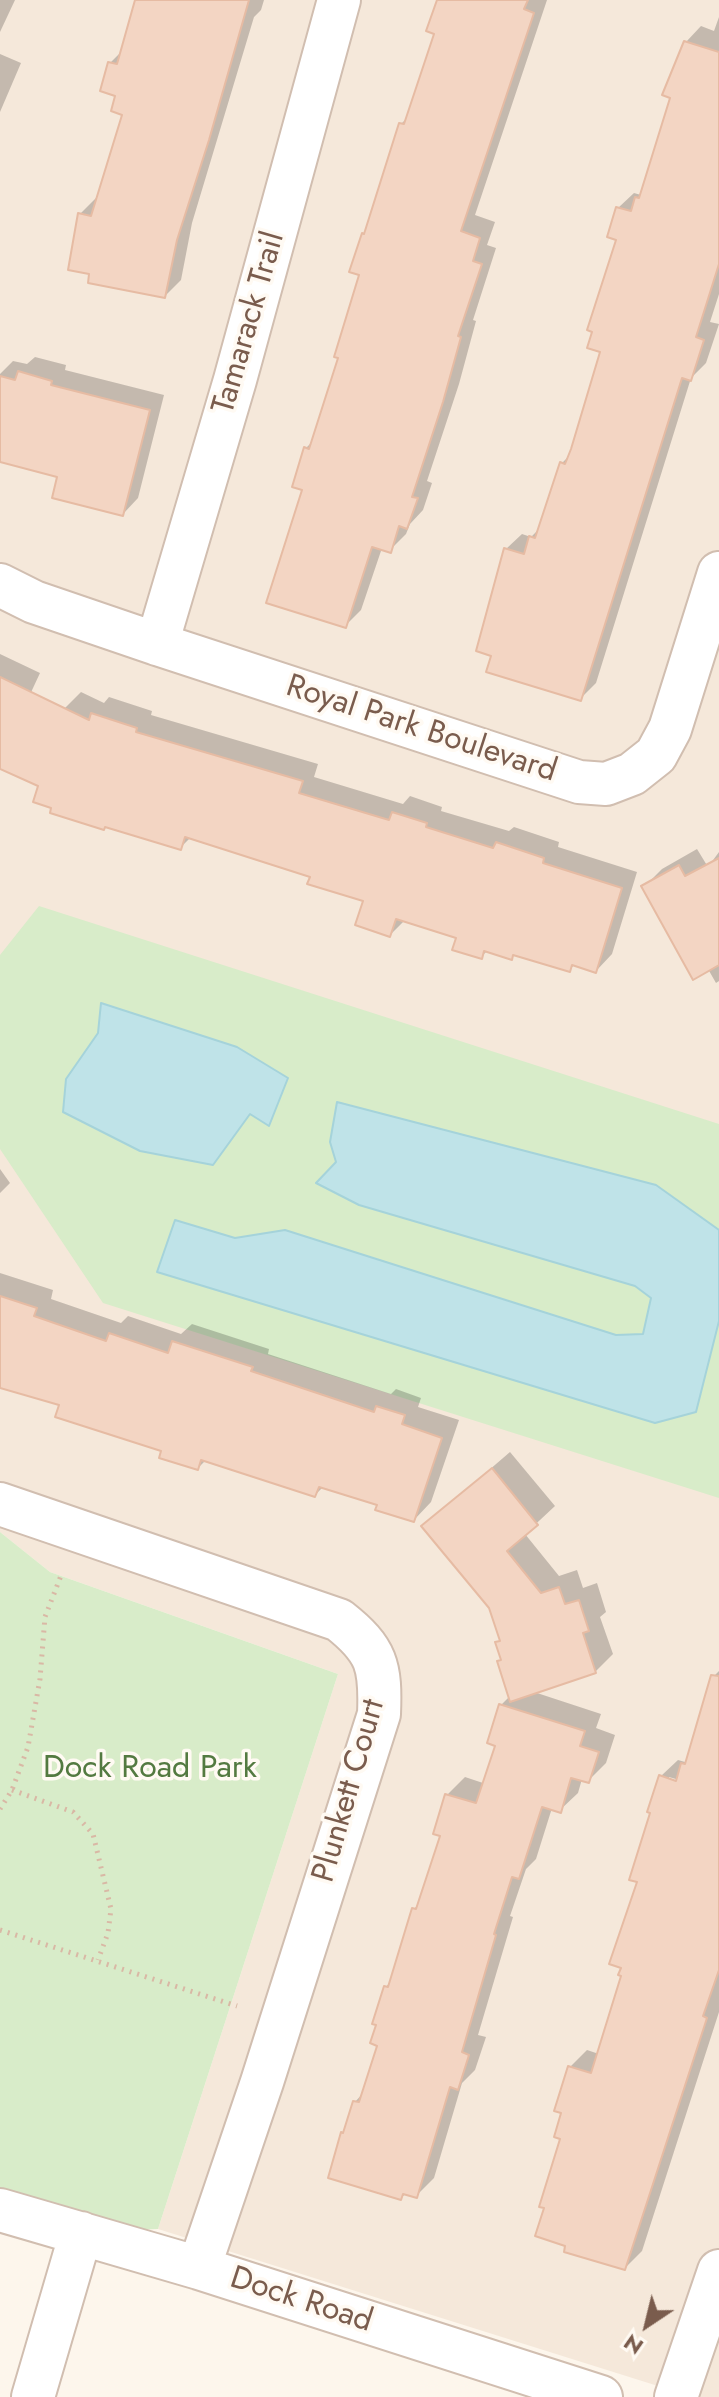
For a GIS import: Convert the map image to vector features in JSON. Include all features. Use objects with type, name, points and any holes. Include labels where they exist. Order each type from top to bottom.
[{"type":"street","name":"Tamarack Trail","points":[[157,644],[235,380],[339,0]]},
{"type":"street","name":"Royal Park Boulevard","points":[[0,585],[34,602],[157,644],[579,782],[606,784],[632,774],[656,755],[670,729],[719,573]]},
{"type":"street","name":"Plunkett Court","points":[[0,1504],[339,1620],[363,1639],[373,1656],[381,1682],[379,1714],[262,2082],[199,2268]]},
{"type":"street","name":"Dock Road","points":[[0,2210],[199,2268],[601,2397]]},
{"type":"street","points":[[33,2397],[81,2233]]},
{"type":"street","points":[[676,2397],[719,2271]]},
{"type":"path","points":[[0,1809],[12,1790],[28,1747],[40,1679],[45,1617],[62,1573]]},
{"type":"path","points":[[12,1790],[73,1812],[93,1834],[111,1909],[108,1933],[98,1960]]},
{"type":"path","points":[[0,1930],[237,2006]]},
{"type":"shaded area","points":[[0,0],[719,0],[719,2397],[693,2397],[158,2229],[338,1674],[50,1572],[0,1532]]},
{"type":"green space","points":[[39,906],[719,1124],[719,1498],[103,1303],[0,1149],[0,955]]},
{"type":"green space","name":"Dock Road Park","points":[[0,1532],[50,1572],[338,1674],[158,2229],[133,2230],[0,2189]]},
{"type":"water","points":[[101,1003],[237,1047],[288,1078],[269,1126],[250,1114],[213,1165],[140,1151],[63,1112],[66,1079],[98,1033]]},
{"type":"water","points":[[337,1102],[656,1185],[719,1230],[719,1321],[696,1412],[655,1423],[157,1272],[175,1220],[235,1238],[285,1230],[616,1335],[643,1334],[651,1298],[635,1286],[359,1205],[316,1183],[336,1162],[330,1142]]},
{"type":"building","points":[[135,0],[249,0],[177,240],[165,298],[88,283],[89,274],[68,270],[78,213],[91,216],[122,115],[111,111],[115,96],[100,91],[108,62],[117,64]]},
{"type":"building","points":[[437,0],[528,0],[524,9],[534,13],[461,231],[480,238],[473,261],[482,264],[412,497],[418,498],[407,529],[399,526],[391,553],[372,547],[346,628],[266,603],[302,490],[292,487],[304,447],[309,449],[338,358],[334,357],[359,275],[349,272],[399,123],[404,124],[434,34],[426,31]]},
{"type":"building","points":[[684,41],[719,52],[719,264],[696,337],[704,340],[691,381],[682,378],[581,701],[486,672],[491,656],[476,651],[504,548],[524,554],[529,536],[535,538],[560,462],[565,464],[571,449],[600,352],[587,348],[592,332],[587,330],[616,240],[607,237],[616,207],[631,211],[635,197],[639,198],[670,98],[662,95]]},
{"type":"building","points":[[18,371],[52,381],[51,385],[150,410],[123,516],[52,498],[57,477],[0,462],[0,376],[15,380]]},
{"type":"building","points":[[0,677],[89,720],[91,713],[137,728],[136,732],[303,781],[299,793],[389,820],[392,812],[427,823],[426,827],[493,848],[496,842],[544,858],[543,863],[622,888],[596,973],[572,965],[570,972],[513,955],[512,960],[484,951],[482,959],[452,950],[456,938],[396,919],[390,937],[355,925],[363,901],[307,884],[310,877],[185,837],[181,850],[50,813],[51,808],[33,802],[38,786],[0,769]]},
{"type":"building","points":[[719,858],[719,965],[693,980],[641,886],[679,865],[685,876]]},
{"type":"building","points":[[0,1296],[37,1308],[34,1316],[106,1341],[109,1333],[168,1353],[172,1341],[374,1412],[376,1406],[405,1415],[402,1424],[442,1438],[414,1522],[375,1510],[377,1505],[319,1487],[315,1497],[201,1460],[198,1470],[159,1458],[161,1451],[55,1417],[59,1405],[0,1388]]},
{"type":"building","points":[[492,1468],[538,1525],[507,1551],[541,1593],[559,1587],[565,1604],[579,1600],[589,1631],[583,1633],[596,1673],[510,1702],[497,1661],[501,1660],[495,1642],[500,1641],[489,1608],[421,1526]]},
{"type":"building","points":[[711,1675],[719,1676],[719,1970],[703,2016],[707,2018],[625,2270],[564,2252],[565,2246],[535,2236],[544,2208],[539,2207],[560,2139],[554,2137],[561,2113],[554,2111],[568,2066],[591,2073],[621,1976],[618,1975],[621,1968],[609,1964],[637,1882],[629,1880],[650,1813],[647,1812],[659,1775],[676,1781],[681,1763],[685,1764]]},
{"type":"building","points":[[499,1704],[585,1731],[580,1746],[599,1752],[589,1783],[571,1778],[561,1813],[542,1807],[519,1879],[512,1877],[494,1934],[462,2052],[469,2055],[458,2090],[450,2087],[417,2198],[403,2194],[401,2200],[328,2178],[341,2132],[353,2101],[359,2102],[377,2046],[370,2043],[376,2025],[372,2024],[384,1986],[388,1987],[412,1908],[416,1909],[440,1836],[433,1834],[445,1794],[476,1803],[495,1746],[487,1743]]}]
